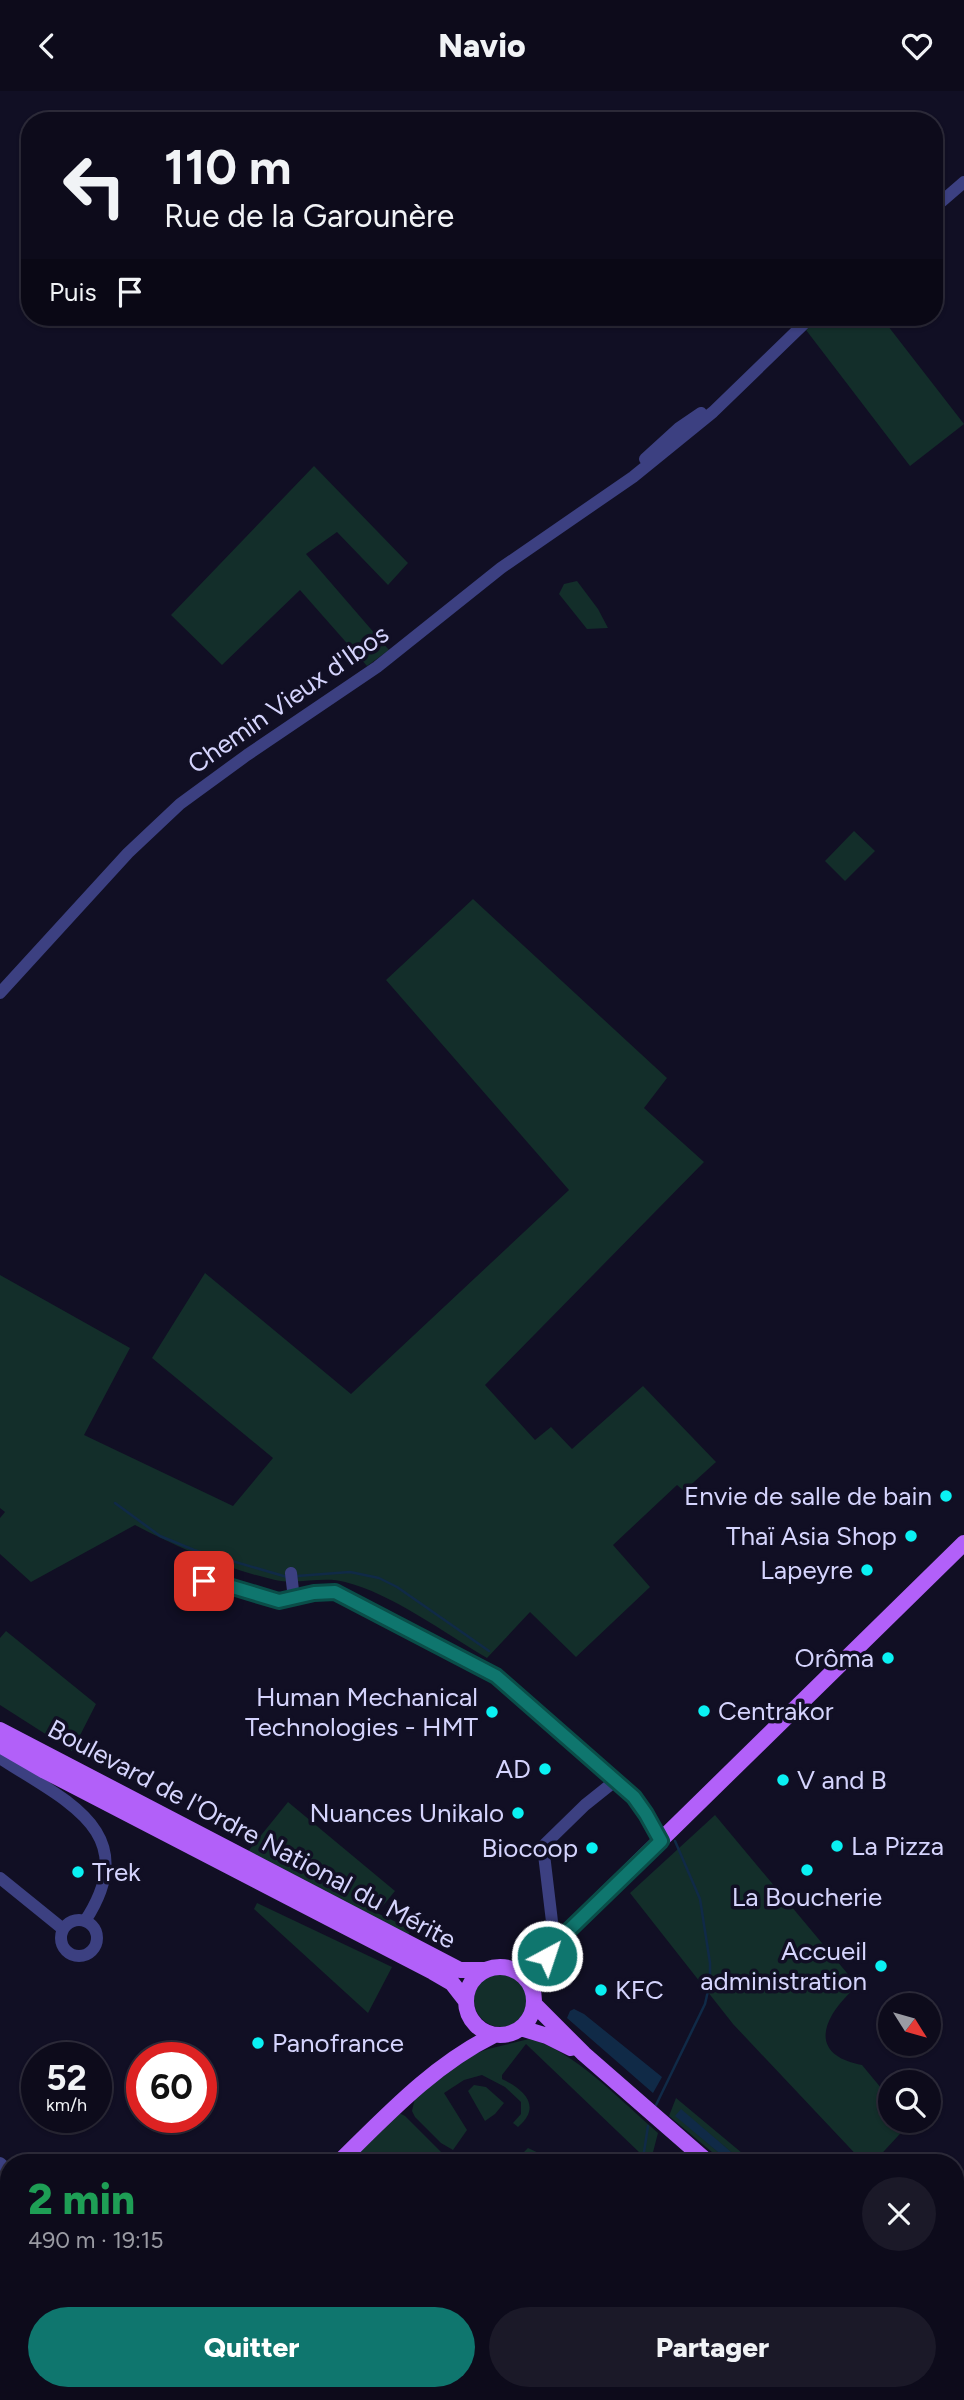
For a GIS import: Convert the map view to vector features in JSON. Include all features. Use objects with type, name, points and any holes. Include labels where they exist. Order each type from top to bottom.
[{"type":"main road","points":[[513,1968],[528,1962],[558,1939],[964,1543]]},
{"type":"main road","name":"Boulevard de l'Ordre National du Mérite","points":[[0,1730],[460,1970],[484,1970]]},
{"type":"main road","name":"Boulevard de l'Ordre National du Mérite","points":[[0,1745],[45,1771],[433,1972],[452,1983],[466,2001]]},
{"type":"main road","points":[[532,1987],[539,1968],[558,1939]]},
{"type":"main road","points":[[503,1966],[513,1968],[521,1973],[532,1987],[535,2005],[528,2022],[521,2028],[503,2035],[494,2035],[478,2028],[472,2021],[466,2001],[471,1983],[484,1970],[503,1966]]},
{"type":"main road","points":[[535,2005],[584,2054],[699,2154]]},
{"type":"main road","points":[[461,2053],[472,2021]]},
{"type":"main road","points":[[521,2028],[547,2036],[584,2054]]},
{"type":"main road","points":[[347,2154],[400,2102],[461,2053],[494,2035]]},
{"type":"street","points":[[943,200],[964,182]]},
{"type":"street","name":"Chemin Vieux d'Ibos","points":[[0,993],[128,853],[180,804],[376,667],[501,568],[633,477],[728,398],[801,326]]},
{"type":"street","points":[[291,1576],[294,1599]]},
{"type":"street","points":[[195,1590],[204,1581],[279,1601],[314,1593],[335,1592],[496,1676],[634,1797],[661,1841]]},
{"type":"street","points":[[0,1758],[80,1813],[94,1826],[103,1841],[107,1856],[107,1875],[85,1921]]},
{"type":"street","points":[[558,1939],[554,1930],[543,1846],[584,1805],[615,1781]]},
{"type":"street","points":[[0,1878],[63,1929]]},
{"type":"street","points":[[72,1921],[85,1921],[95,1929],[96,1946],[88,1955],[76,1957],[65,1951],[60,1941],[63,1929],[72,1921]]},
{"type":"green space","points":[[811,326],[888,326],[964,424],[910,466],[806,330]]},
{"type":"green space","points":[[314,466],[408,563],[388,585],[337,532],[306,554],[389,650],[367,666],[300,590],[222,665],[171,615]]},
{"type":"green space","points":[[577,581],[598,609],[608,628],[587,629],[559,594],[564,584]]},
{"type":"green space","points":[[854,831],[875,851],[845,881],[825,861]]},
{"type":"green space","points":[[473,899],[667,1078],[644,1108],[704,1162],[485,1385],[535,1440],[551,1427],[572,1449],[643,1386],[716,1462],[684,1491],[677,1485],[613,1545],[650,1587],[576,1657],[530,1612],[487,1658],[418,1615],[363,1587],[337,1580],[275,1580],[204,1557],[135,1525],[31,1582],[0,1554],[0,1518],[5,1512],[0,1508],[0,1275],[130,1348],[84,1435],[233,1506],[273,1458],[152,1358],[205,1273],[351,1394],[569,1190],[386,980]]},
{"type":"green space","points":[[6,1631],[96,1704],[72,1751],[0,1705],[0,1638]]},
{"type":"green space","points":[[288,1802],[395,1891],[377,1913],[411,1929],[408,1935],[246,1854]]},
{"type":"green space","points":[[715,1815],[857,1985],[832,2015],[827,2026],[827,2043],[836,2055],[862,2065],[878,2084],[878,2133],[901,2133],[881,2154],[856,2154],[733,2024],[630,1893]]},
{"type":"green space","points":[[257,1903],[392,1967],[368,2013],[254,1909]]},
{"type":"green space","points":[[501,1973],[520,1981],[528,2000],[520,2019],[501,2027],[482,2019],[474,2000],[482,1981]]},
{"type":"green space","points":[[529,2039],[563,2054],[580,2065],[658,2133],[653,2154],[640,2153],[526,2044],[502,2075],[502,2079],[517,2088],[527,2099],[529,2112],[525,2119],[518,2127],[513,2123],[521,2114],[521,2102],[505,2087],[482,2075],[464,2080],[444,2093],[467,2130],[453,2150],[441,2143],[415,2117],[412,2111],[415,2098],[469,2056]]},
{"type":"green space","points":[[474,2085],[486,2087],[504,2103],[485,2121],[468,2091]]},
{"type":"green space","points":[[676,2098],[743,2154],[733,2154],[681,2110],[676,2116],[720,2154],[714,2154],[669,2116]]},
{"type":"green space","points":[[399,2113],[443,2154],[358,2154]]},
{"type":"green space","points":[[528,2148],[541,2154],[522,2154]]},
{"type":"water","points":[[574,2009],[584,2014],[662,2077],[653,2093],[567,2018]]},
{"type":"water","points":[[681,2109],[734,2154],[720,2154],[675,2116]]},
{"type":"waterway","points":[[115,1503],[160,1536],[194,1550],[287,1577]]},
{"type":"waterway","points":[[297,1576],[350,1572],[379,1578],[397,1587],[489,1651]]},
{"type":"waterway","points":[[656,2105],[705,2004],[710,1982],[710,1963],[700,1899],[675,1841]]},
{"type":"waterway","points":[[644,2152],[648,2126]]},
{"type":"place","name":"Envie de salle de bain","points":[[946,1496]]},
{"type":"place","name":"Thaï Asia Shop","points":[[911,1536]]},
{"type":"place","name":"Lapeyre","points":[[867,1570]]},
{"type":"place","name":"Orôma","points":[[888,1658]]},
{"type":"place","name":"Centrakor","points":[[704,1711]]},
{"type":"place","name":"Human Mechanical Technologies - HMT","points":[[492,1712]]},
{"type":"place","name":"AD","points":[[545,1769]]},
{"type":"place","name":"V and B","points":[[783,1780]]},
{"type":"place","name":"Nuances Unikalo","points":[[518,1813]]},
{"type":"place","name":"La Pizza","points":[[837,1846]]},
{"type":"place","name":"Biocoop","points":[[592,1848]]},
{"type":"place","name":"La Boucherie","points":[[807,1870]]},
{"type":"place","name":"Trek","points":[[78,1872]]},
{"type":"place","name":"Accueil administration","points":[[881,1966]]},
{"type":"place","name":"KFC","points":[[601,1990]]},
{"type":"place","name":"Panofrance","points":[[258,2043]]},
{"type":"route","points":[[204,1581],[279,1601],[314,1593],[335,1592],[496,1676],[634,1797],[661,1841],[565,1934],[547,1956]]}]
